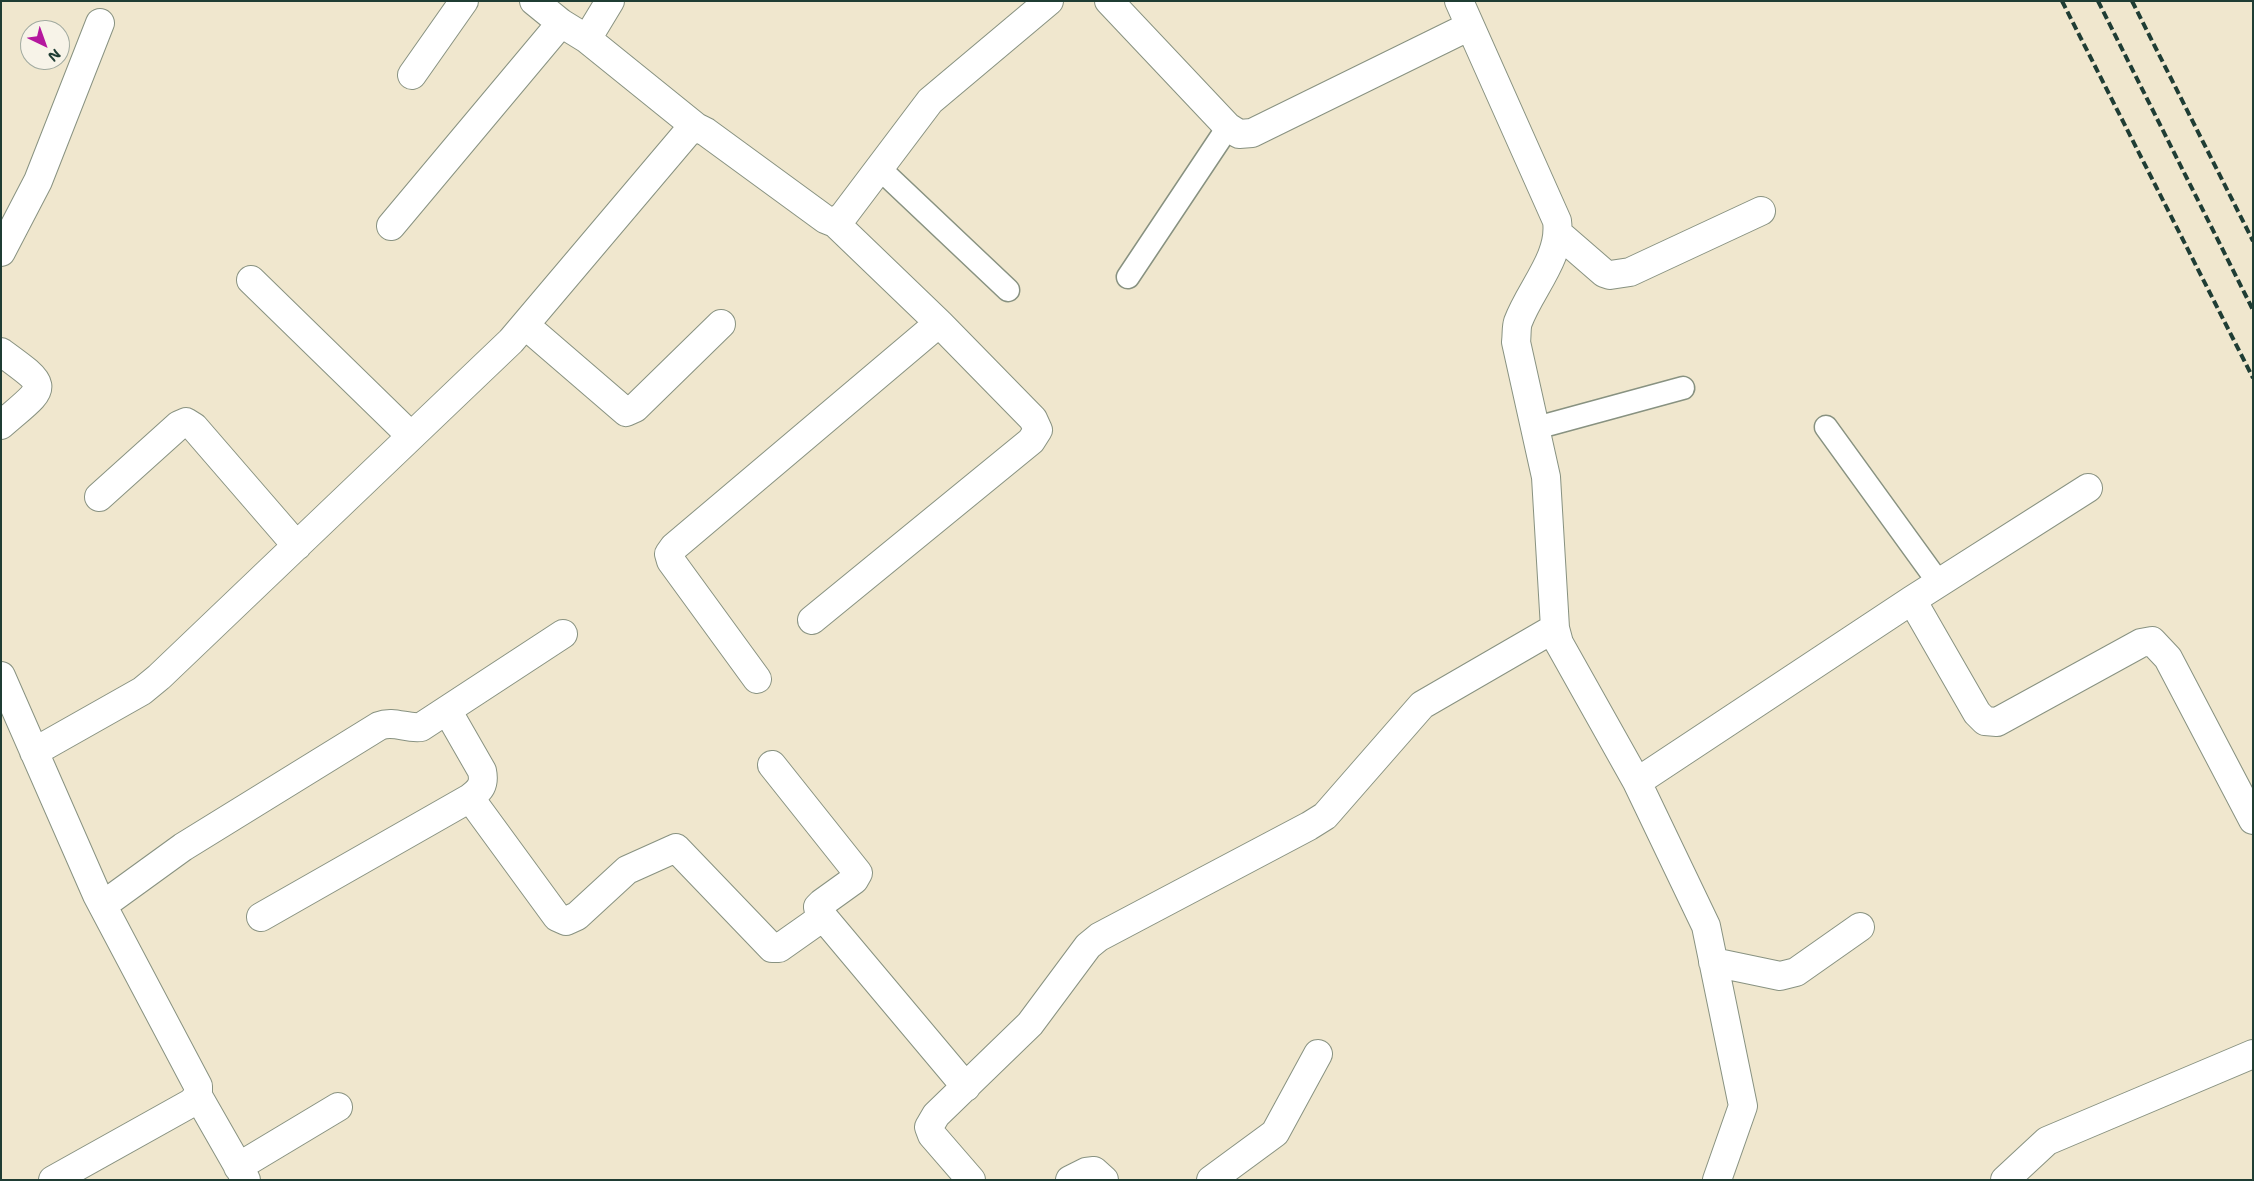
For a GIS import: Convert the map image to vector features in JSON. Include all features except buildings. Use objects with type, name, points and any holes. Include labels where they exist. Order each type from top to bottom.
[{"type":"street","points":[[412,75],[464,1]]},
{"type":"street","points":[[534,1],[561,23],[587,39],[696,127],[825,219],[835,222],[940,322],[1034,419],[1038,430],[1031,441],[812,620]]},
{"type":"street","points":[[587,39],[610,1]]},
{"type":"street","points":[[835,222],[844,215],[930,101],[1049,1]]},
{"type":"street","points":[[1109,1],[1228,127],[1239,134],[1252,133],[1470,26]]},
{"type":"street","points":[[1459,1],[1557,221],[1559,234],[1554,250],[1517,324],[1516,342],[1546,477],[1556,628],[1559,644],[1637,782],[1700,911],[1714,962],[1743,1106],[1717,1180]]},
{"type":"street","points":[[1,252],[38,181],[100,23]]},
{"type":"street","points":[[391,226],[561,23]]},
{"type":"street","points":[[34,752],[142,691],[159,677],[525,325],[687,133],[696,127]]},
{"type":"street","points":[[1559,234],[1604,273],[1610,275],[1630,272],[1761,211]]},
{"type":"street","points":[[251,280],[411,436]]},
{"type":"street","points":[[757,679],[671,561],[669,554],[682,540],[940,322]]},
{"type":"street","points":[[525,325],[626,412],[634,408],[721,324]]},
{"type":"street","points":[[1,352],[33,375],[37,380],[38,386],[35,395],[1,425]]},
{"type":"street","points":[[99,497],[179,424],[186,422],[194,427],[297,546]]},
{"type":"street","points":[[1637,782],[1912,600],[2088,488]]},
{"type":"street","points":[[1912,600],[1976,713],[1986,721],[1997,722],[2141,643],[2152,641],[2168,658],[2253,820]]},
{"type":"street","points":[[971,1180],[932,1135],[929,1127],[936,1116],[1030,1024],[1088,946],[1099,937],[1301,831],[1325,816],[1422,705],[1556,628]]},
{"type":"street","points":[[103,905],[183,847],[380,726],[389,722],[411,728],[421,727],[562,634]]},
{"type":"street","points":[[1,676],[103,905],[198,1086],[198,1096],[242,1173],[338,1107]]},
{"type":"street","points":[[261,917],[470,798],[480,790],[484,781],[482,772],[447,710]]},
{"type":"street","points":[[772,765],[858,873],[854,880],[818,907],[823,917],[966,1087]]},
{"type":"street","points":[[470,798],[557,917],[566,922],[576,916],[627,870],[676,848],[772,948],[779,948],[823,917]]},
{"type":"street","points":[[1714,962],[1780,976],[1788,975],[1796,972],[1860,927]]},
{"type":"street","points":[[1211,1180],[1275,1133],[1318,1054]]},
{"type":"street","points":[[2005,1180],[2047,1141],[2253,1054]]},
{"type":"street","points":[[53,1180],[191,1103],[198,1096]]},
{"type":"street","points":[[1070,1180],[1086,1172],[1094,1171],[1104,1180]]},
{"type":"lane","points":[[1128,277],[1228,127]]},
{"type":"lane","points":[[879,168],[1008,290]]},
{"type":"lane","points":[[1536,428],[1684,388]]},
{"type":"lane","points":[[1826,426],[1939,583]]},
{"type":"railway","points":[[2062,1],[2253,378]]},
{"type":"railway","points":[[2098,1],[2253,310]]},
{"type":"railway","points":[[2132,1],[2253,241]]}]
